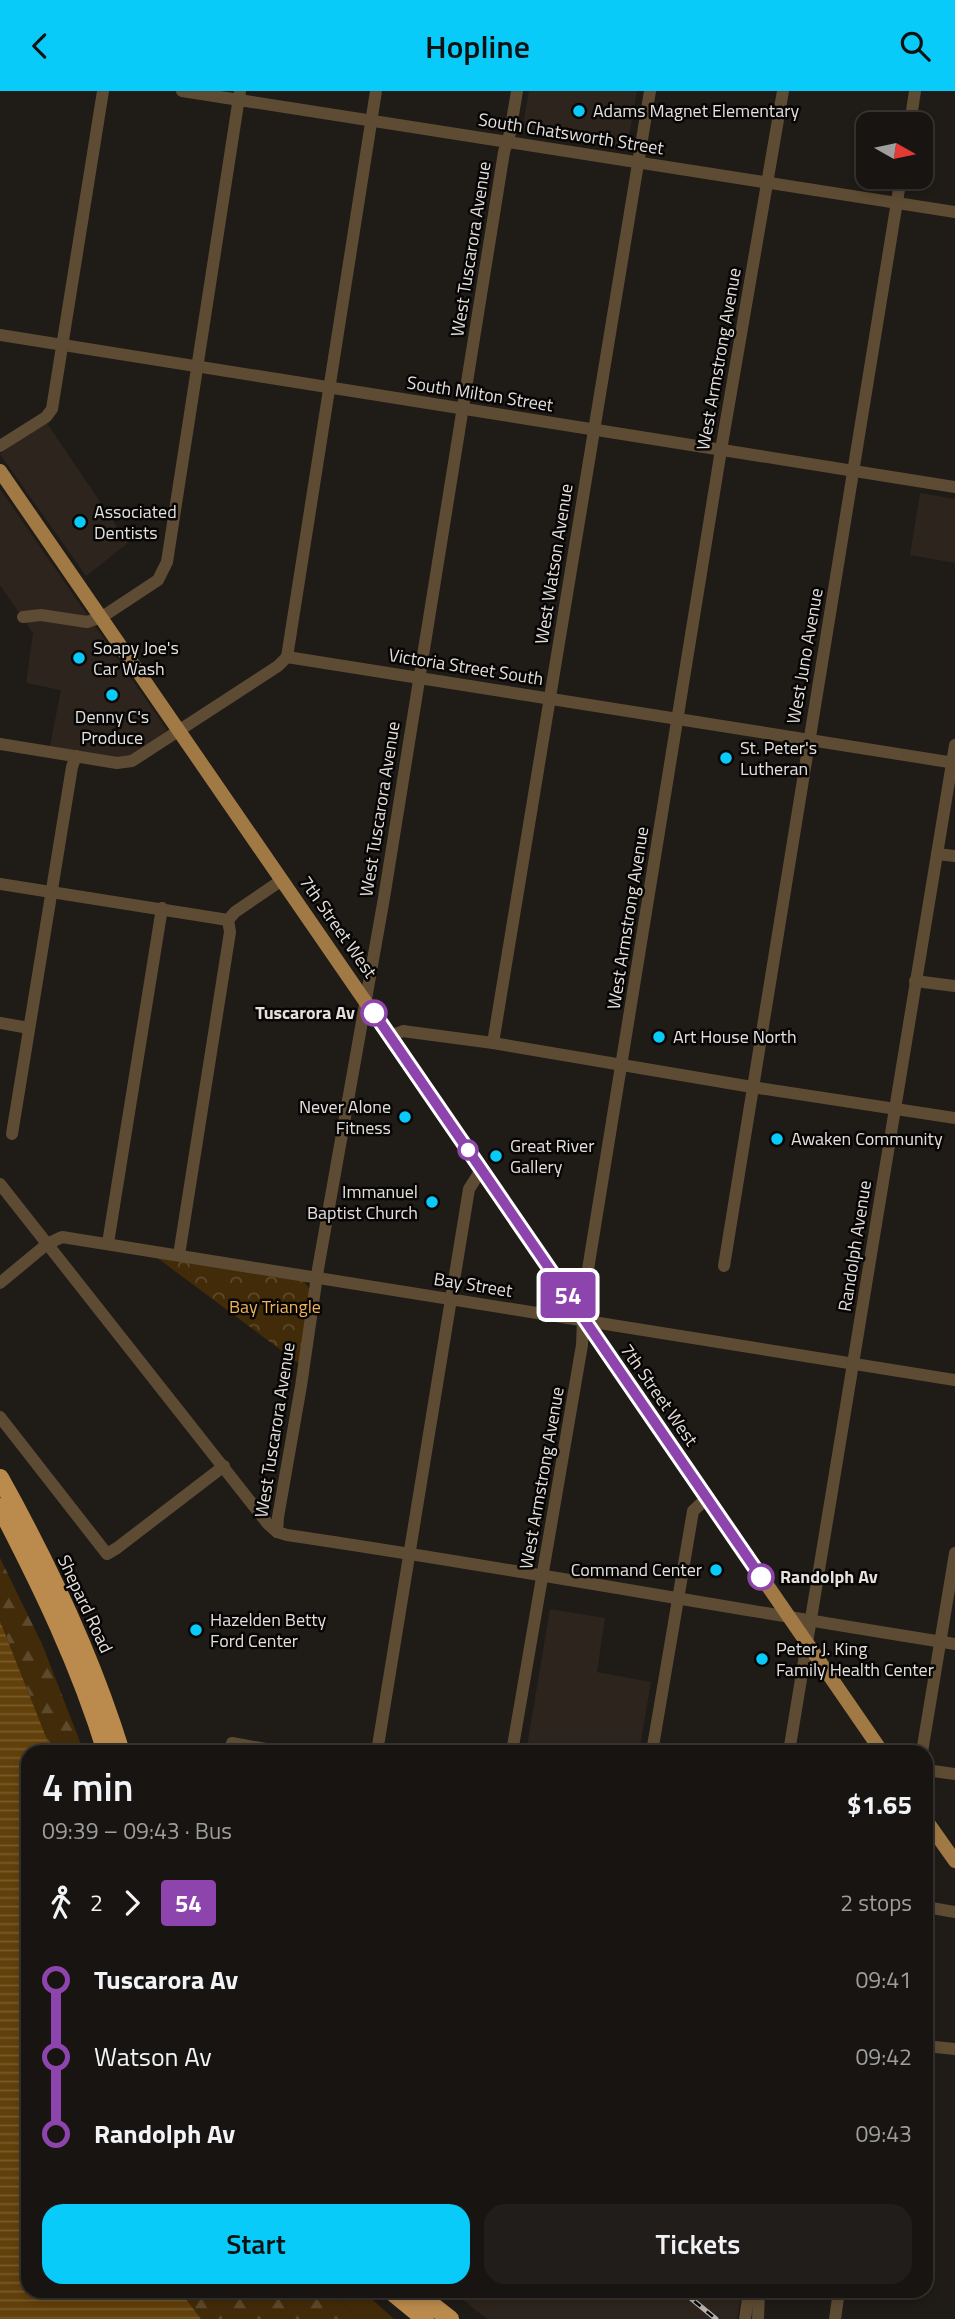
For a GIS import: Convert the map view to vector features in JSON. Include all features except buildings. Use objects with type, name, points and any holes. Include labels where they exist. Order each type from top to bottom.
[{"type":"highway","name":"Shepard Road","points":[[0,1478],[78,1636],[119,1745]]},
{"type":"highway","name":"Shepard Road","points":[[0,1507],[65,1640],[104,1745]]},
{"type":"highway","points":[[400,2298],[425,2319]]},
{"type":"highway","points":[[423,2298],[450,2319]]},
{"type":"main road","name":"7th Street West","points":[[0,471],[877,1745]]},
{"type":"main road","points":[[933,1830],[955,1861]]},
{"type":"street","points":[[0,446],[46,417],[52,409],[103,91]]},
{"type":"street","name":"South Chatsworth Street","points":[[182,91],[239,95],[372,121],[955,212]]},
{"type":"street","points":[[0,744],[123,763],[142,756],[278,666],[287,657],[376,91]]},
{"type":"street","name":"West Tuscarora Avenue","points":[[277,1532],[316,1278],[366,1001],[462,409],[517,91]]},
{"type":"street","name":"West Watson Avenue","points":[[493,1043],[650,91]]},
{"type":"street","name":"West Armstrong Avenue","points":[[513,1745],[582,1345],[584,1296],[590,1257],[721,450],[783,91]]},
{"type":"street","points":[[912,112],[915,91]]},
{"type":"street","points":[[23,617],[41,615],[87,622],[102,617],[163,574],[239,95]]},
{"type":"street","name":"West Juno Avenue","points":[[723,1266],[899,189]]},
{"type":"street","name":"South Milton Street","points":[[0,335],[955,487]]},
{"type":"street","name":"Victoria Street South","points":[[287,657],[953,763]]},
{"type":"street","name":"Randolph Avenue","points":[[790,1745],[955,745]]},
{"type":"street","points":[[12,1134],[72,767],[76,757]]},
{"type":"street","points":[[937,854],[955,856]]},
{"type":"street","points":[[0,884],[228,920],[282,880]]},
{"type":"street","points":[[108,1243],[162,908]]},
{"type":"street","points":[[180,1255],[230,932],[228,920]]},
{"type":"street","points":[[915,981],[955,986]]},
{"type":"street","points":[[0,1023],[29,1028]]},
{"type":"street","points":[[390,1036],[403,1031],[493,1043],[955,1118]]},
{"type":"street","points":[[378,1745],[469,1189],[481,1170]]},
{"type":"street","points":[[0,1184],[277,1532],[955,1644]]},
{"type":"street","name":"Bay Street","points":[[47,1244],[62,1237],[108,1243],[955,1380]]},
{"type":"street","points":[[0,1283],[47,1244]]},
{"type":"street","points":[[0,1417],[107,1554],[224,1466]]},
{"type":"street","points":[[653,1745],[693,1511],[707,1498]]},
{"type":"street","points":[[923,1745],[955,1553]]},
{"type":"street","points":[[232,1743],[243,1745]]},
{"type":"street","points":[[933,1771],[955,1775]]},
{"type":"street","points":[[933,1908],[955,1912]]},
{"type":"street","points":[[933,2047],[955,2049]]},
{"type":"street","points":[[745,2319],[748,2298]]},
{"type":"street","points":[[758,2319],[759,2298]]},
{"type":"street","points":[[835,2319],[838,2298]]},
{"type":"shaded area","name":"Adams Magnet Elementary","points":[[529,91],[637,91],[627,148],[522,131]]},
{"type":"shaded area","points":[[46,422],[128,543],[86,576],[0,454]]},
{"type":"shaded area","points":[[0,489],[167,730],[134,755],[118,758],[50,746],[61,690],[26,683],[33,633],[0,585]]},
{"type":"shaded area","points":[[920,493],[955,499],[955,563],[910,555]]},
{"type":"shaded area","points":[[550,1609],[605,1618],[597,1672],[651,1682],[640,1745],[527,1745]]},
{"type":"shaded area","points":[[0,1621],[49,1745],[21,1745],[21,2298],[185,2298],[201,2319],[0,2319]]},
{"type":"shaded area","points":[[461,2298],[741,2298],[737,2319],[488,2319]]},
{"type":"green space","name":"Bay Triangle","points":[[156,1257],[304,1281],[310,1290],[301,1365]]},
{"type":"green space","points":[[0,1558],[42,1644],[81,1745],[49,1745],[0,1621]]},
{"type":"green space","points":[[185,2298],[338,2298],[357,2319],[201,2319]]},
{"type":"green space","points":[[338,2298],[371,2298],[394,2319],[357,2319]]},
{"type":"railway","points":[[690,2298],[716,2319]]},
{"type":"bus line","name":"54","points":[[374,1013],[761,1577]]},
{"type":"place","name":"Adams Magnet Elementary","points":[[579,111]]},
{"type":"place","name":"Associated Dentists","points":[[80,522]]},
{"type":"place","name":"Soapy Joe's Car Wash","points":[[79,658]]},
{"type":"place","name":"Denny C's Produce","points":[[112,695]]},
{"type":"place","name":"St. Peter's Lutheran","points":[[726,758]]},
{"type":"place","name":"Tuscarora Av","points":[[374,1013]]},
{"type":"place","name":"Art House North","points":[[659,1037]]},
{"type":"place","name":"Never Alone Fitness","points":[[405,1117]]},
{"type":"place","name":"Awaken Community","points":[[777,1139]]},
{"type":"place","name":"Great River Gallery","points":[[496,1156]]},
{"type":"place","name":"Immanuel Baptist Church","points":[[432,1202]]},
{"type":"place","name":"Command Center","points":[[716,1570]]},
{"type":"place","name":"Randolph Av","points":[[761,1577]]},
{"type":"place","name":"Hazelden Betty Ford Center","points":[[196,1630]]},
{"type":"place","name":"Peter J. King Family Health Center","points":[[762,1659]]}]
